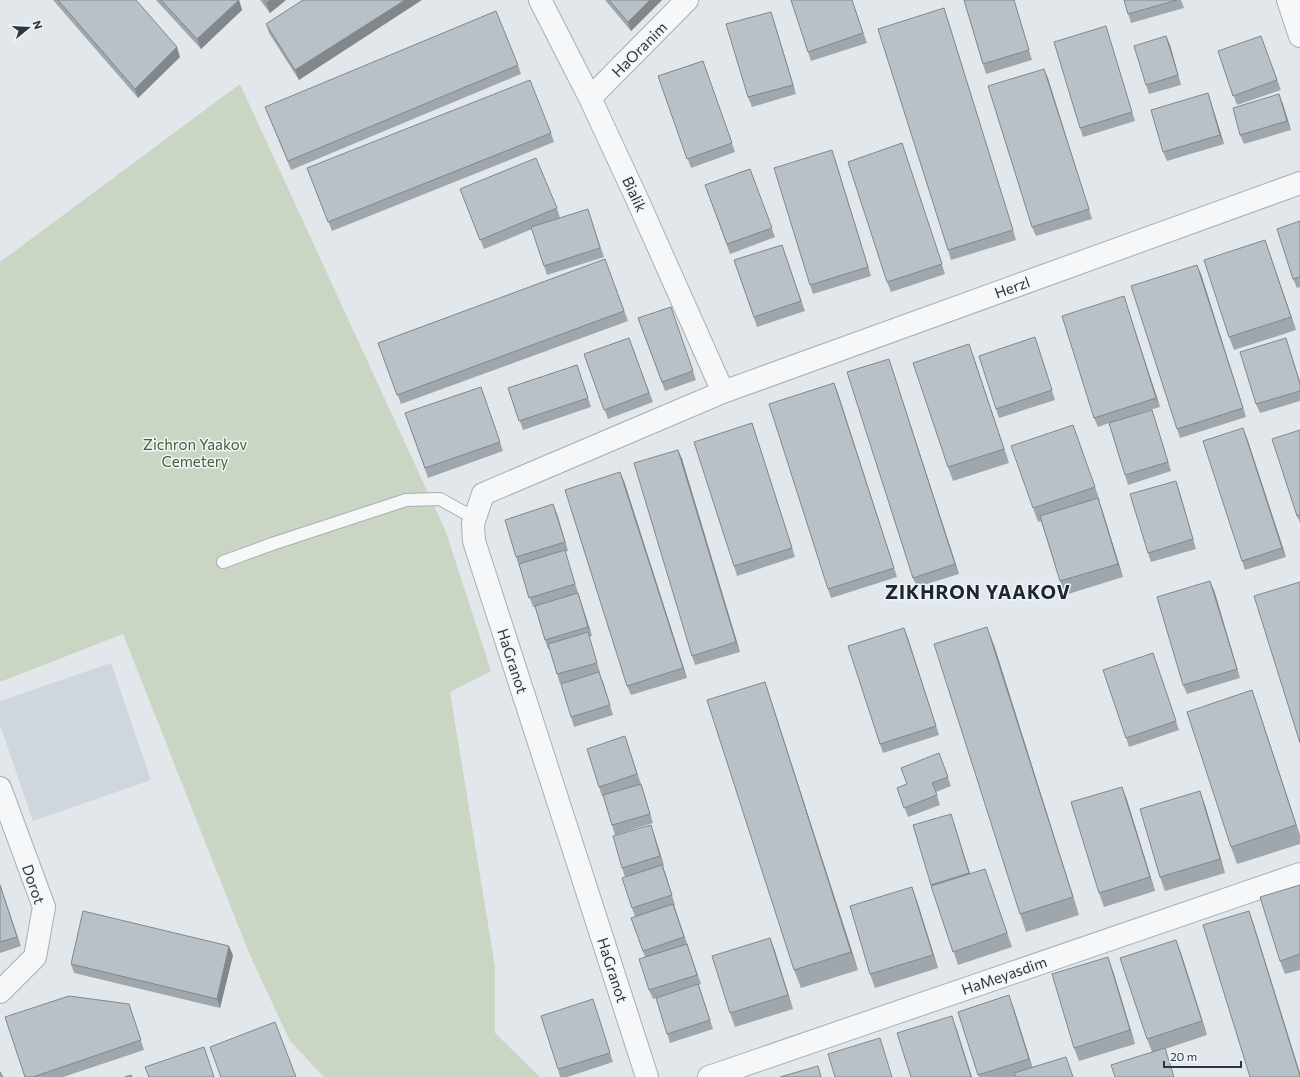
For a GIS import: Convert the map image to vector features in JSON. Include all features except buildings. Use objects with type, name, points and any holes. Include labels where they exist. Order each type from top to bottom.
[{"type":"street","name":"Bialik","points":[[540,0],[590,98],[723,392]]},
{"type":"street","name":"HaOranim","points":[[590,98],[687,0]]},
{"type":"street","points":[[1288,0],[1300,36]]},
{"type":"street","name":"Herzl","points":[[723,392],[1300,183]]},
{"type":"street","name":"HaGranot","points":[[647,1077],[474,541],[473,524],[483,494],[723,392]]},
{"type":"street","name":"Dorot","points":[[0,788],[44,907],[35,957],[0,992]]},
{"type":"street","name":"HaMeyasdim","points":[[709,1077],[1300,874]]},
{"type":"lane","points":[[223,562],[272,544],[406,500],[440,499],[474,518]]},
{"type":"shaded area","points":[[111,663],[151,780],[33,821],[0,725],[0,701]]},
{"type":"green space","name":"Zichron Yaakov Cemetery","points":[[240,84],[446,532],[491,671],[450,692],[495,967],[495,1033],[540,1077],[324,1077],[290,1041],[249,953],[123,634],[0,682],[0,262]]},
{"type":"district","name":"ZIKHRON YAAKOV","points":[[978,591]]}]
